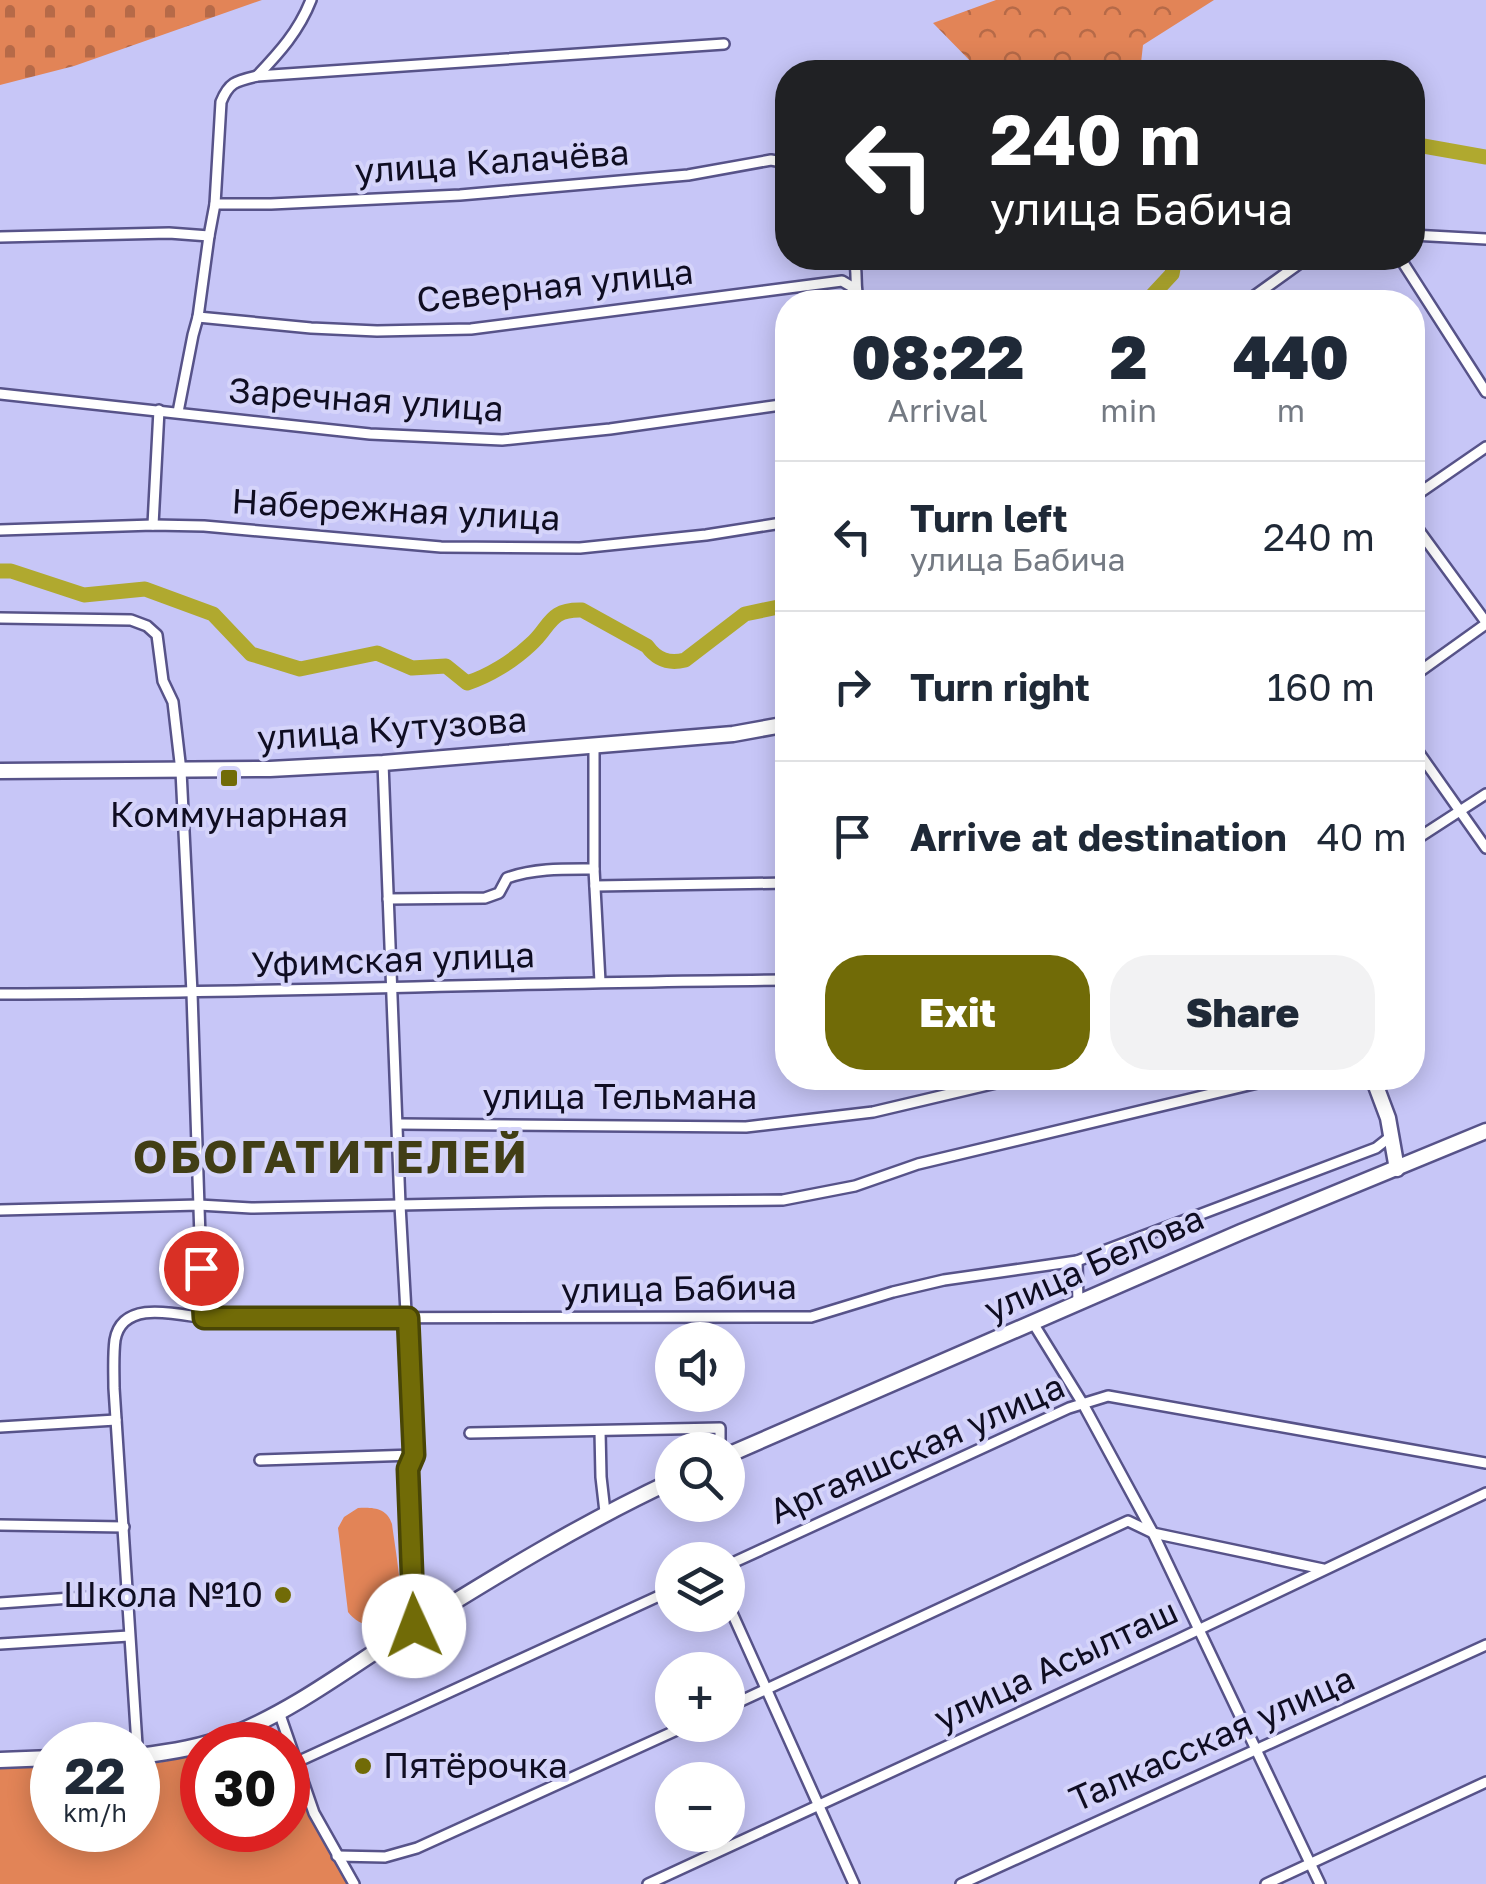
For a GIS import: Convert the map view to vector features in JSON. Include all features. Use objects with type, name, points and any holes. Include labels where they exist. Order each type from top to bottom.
[{"type":"main road","name":"улица Кутузова","points":[[0,771],[180,771],[383,763],[733,734],[775,726]]},
{"type":"main road","points":[[1377,1090],[1388,1118],[1397,1169]]},
{"type":"main road","name":"улица Белова","points":[[745,1448],[1486,1130]]},
{"type":"main road","points":[[160,1752],[201,1746],[279,1712],[414,1626],[606,1512],[655,1488]]},
{"type":"main road","points":[[0,1760],[30,1759]]},
{"type":"street","points":[[257,76],[283,50],[311,0]]},
{"type":"street","points":[[178,412],[198,317],[215,204],[221,102],[226,90],[236,82],[257,76],[724,44]]},
{"type":"street","name":"улица Калачёва","points":[[215,204],[460,195],[688,175],[775,161]]},
{"type":"street","points":[[0,238],[169,232],[208,236]]},
{"type":"street","points":[[1425,236],[1486,239]]},
{"type":"street","points":[[854,288],[857,270]]},
{"type":"street","points":[[1261,290],[1290,270]]},
{"type":"street","name":"Северная улица","points":[[198,317],[310,328],[470,329],[842,281],[854,288]]},
{"type":"street","points":[[1425,297],[1486,392]]},
{"type":"street","name":"Заречная улица","points":[[0,394],[370,434],[502,440],[775,406]]},
{"type":"street","points":[[153,524],[159,410]]},
{"type":"street","points":[[1425,489],[1486,447]]},
{"type":"street","name":"Набережная улица","points":[[0,530],[153,524],[441,547],[580,548],[775,524]]},
{"type":"street","points":[[1425,539],[1486,623],[1425,668]]},
{"type":"street","points":[[0,618],[132,620],[157,634],[163,681],[173,702],[180,771],[204,1318]]},
{"type":"street","points":[[594,745],[594,869],[600,982]]},
{"type":"street","points":[[1425,762],[1486,848]]},
{"type":"street","points":[[383,763],[414,1455],[408,1469],[414,1626]]},
{"type":"street","points":[[1425,834],[1486,794]]},
{"type":"street","points":[[388,899],[484,898],[500,893],[507,878],[519,874],[594,869]]},
{"type":"street","points":[[595,886],[775,883]]},
{"type":"street","name":"Уфимская улица","points":[[0,994],[775,980]]},
{"type":"street","name":"улица Тельмана","points":[[399,1124],[746,1127],[873,1112],[966,1090]]},
{"type":"street","points":[[0,1210],[783,1200],[855,1186],[918,1164],[1228,1090]]},
{"type":"street","name":"улица Бабича","points":[[116,1420],[115,1338],[121,1323],[138,1314],[159,1312],[204,1318],[810,1316],[944,1280],[1077,1261],[1376,1148],[1390,1137]]},
{"type":"street","points":[[1077,1261],[1078,1304]]},
{"type":"street","points":[[1033,1323],[1084,1404],[1152,1533],[1320,1884]]},
{"type":"street","name":"Аргаяшская улица","points":[[745,1557],[1069,1408],[1108,1396],[1486,1463]]},
{"type":"street","points":[[0,1426],[116,1420],[135,1722]]},
{"type":"street","points":[[470,1434],[720,1428],[720,1432]]},
{"type":"street","points":[[600,1431],[606,1512]]},
{"type":"street","points":[[260,1460],[414,1455]]},
{"type":"street","name":"улица Асылташ","points":[[648,1884],[1486,1492]]},
{"type":"street","points":[[745,1699],[1128,1521],[1152,1533],[1323,1569]]},
{"type":"street","points":[[0,1525],[124,1527]]},
{"type":"street","points":[[0,1602],[128,1594]]},
{"type":"street","points":[[310,1756],[655,1598]]},
{"type":"street","points":[[740,1632],[854,1884]]},
{"type":"street","points":[[0,1644],[129,1636]]},
{"type":"street","name":"Талкасская улица","points":[[961,1884],[1486,1645]]},
{"type":"street","points":[[279,1712],[283,1722]]},
{"type":"street","points":[[336,1856],[385,1857],[416,1848],[655,1740]]},
{"type":"street","points":[[1266,1884],[1486,1782]]},
{"type":"street","points":[[310,1800],[336,1856],[354,1884]]},
{"type":"green space","points":[[0,0],[262,0],[74,66],[0,85]]},
{"type":"green space","points":[[996,0],[1214,0],[1143,45],[1141,60],[969,60],[933,23]]},
{"type":"green space","points":[[358,1508],[379,1510],[392,1524],[400,1605],[391,1618],[376,1625],[360,1622],[348,1612],[338,1528],[344,1517]]},
{"type":"green space","points":[[180,1758],[180,1852],[310,1852],[310,1793],[358,1884],[0,1884],[0,1766],[30,1765],[30,1852],[160,1852],[160,1763]]},
{"type":"waterway","points":[[1425,146],[1486,157]]},
{"type":"waterway","points":[[1157,290],[1173,270]]},
{"type":"waterway","points":[[0,571],[11,571],[84,595],[145,589],[213,614],[251,654],[300,669],[377,653],[412,668],[446,666],[467,683],[508,662],[556,616],[571,610],[582,610],[647,646],[659,658],[674,661],[685,660],[745,614],[775,608]]},
{"type":"place","name":"Коммунарная","points":[[229,778]]},
{"type":"place","name":"Школа №10","points":[[283,1595]]},
{"type":"place","name":"Пятёрочка","points":[[363,1766]]},
{"type":"district","name":"ОБОГАТИТЕЛЕЙ","points":[[331,1157]]},
{"type":"route","points":[[201,1268],[204,1318],[408,1318],[414,1455],[408,1469],[414,1626]]}]
